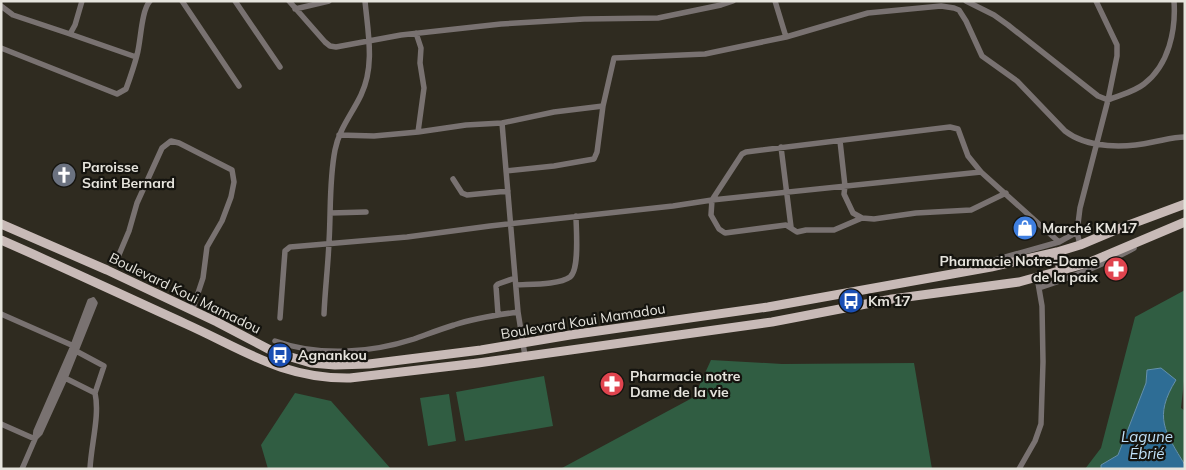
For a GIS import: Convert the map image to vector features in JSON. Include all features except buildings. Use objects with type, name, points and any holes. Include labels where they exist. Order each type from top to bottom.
[{"type":"main road","name":"Boulevard Koui Mamadou","points":[[1,224],[107,270],[217,322],[274,352],[311,363],[335,365],[369,364],[449,355],[768,307],[945,275],[1080,246],[1118,229],[1185,204]]},
{"type":"main road","name":"Boulevard Koui Mamadou","points":[[1,240],[188,325],[244,353],[278,367],[309,376],[331,378],[366,377],[772,322],[892,299],[1037,278],[1088,263],[1185,222]]},
{"type":"main road","points":[[1057,252],[1061,271]]},
{"type":"street","points":[[70,34],[75,25],[82,1]]},
{"type":"street","points":[[1,48],[117,94],[126,90],[136,57],[144,13],[150,1]]},
{"type":"street","points":[[182,1],[239,86]]},
{"type":"street","points":[[235,1],[280,67]]},
{"type":"street","points":[[289,1],[330,46],[336,47],[416,33],[501,24],[584,19],[658,18],[733,1]]},
{"type":"street","points":[[295,9],[329,1]]},
{"type":"street","points":[[324,314],[330,244],[330,184],[339,135],[362,94],[370,60],[370,42],[365,1]]},
{"type":"street","points":[[775,1],[786,37]]},
{"type":"street","points":[[966,1],[1008,25],[1098,96],[1108,100],[1143,85],[1153,76],[1165,58],[1173,32],[1174,1]]},
{"type":"street","points":[[1080,246],[1077,232],[1080,208],[1108,100],[1115,67],[1117,44],[1096,1]]},
{"type":"street","points":[[1,6],[13,15],[136,57]]},
{"type":"street","points":[[506,171],[554,166],[594,159],[597,152],[603,106],[614,58],[694,56],[786,37],[868,13],[941,6],[960,10],[982,56],[1008,74],[1068,134],[1097,144],[1133,145],[1185,137]]},
{"type":"street","points":[[416,33],[421,48],[420,63],[424,88],[418,132]]},
{"type":"street","points":[[339,135],[374,136],[466,125],[502,123],[554,112],[603,106]]},
{"type":"street","points":[[502,123],[518,312],[525,356]]},
{"type":"street","points":[[791,227],[778,226],[722,232],[711,215],[712,200],[742,154],[781,147],[840,142],[950,127],[958,130],[968,156],[981,172],[1059,242]]},
{"type":"street","points":[[118,257],[129,231],[137,203],[162,148],[166,144],[171,141],[179,144],[232,170],[234,182],[232,197],[207,247],[203,278],[192,311]]},
{"type":"street","points":[[840,142],[845,186],[844,194],[853,213],[862,218]]},
{"type":"street","points":[[781,147],[791,227],[793,231],[797,232],[806,230],[834,230],[862,218],[971,210],[1006,193]]},
{"type":"street","points":[[280,318],[286,248],[407,237],[712,200],[981,172]]},
{"type":"street","points":[[453,179],[462,194],[508,191]]},
{"type":"street","points":[[330,213],[366,212]]},
{"type":"street","points":[[498,314],[496,286],[498,284],[556,282],[570,278],[575,272],[577,259],[576,216]]},
{"type":"street","points":[[945,275],[1059,242],[1077,232]]},
{"type":"street","points":[[1039,288],[1065,280],[1116,258],[1157,234]]},
{"type":"street","points":[[1019,469],[1035,441],[1041,424],[1042,306],[1037,278]]},
{"type":"street","points":[[22,469],[35,439],[36,431],[76,348],[90,301],[93,300],[94,303],[65,378],[40,433],[35,439]]},
{"type":"street","points":[[275,341],[291,347],[310,350],[348,351],[381,347],[414,339],[455,324],[498,314],[518,312]]},
{"type":"street","points":[[1,314],[76,348],[103,364],[104,366],[94,393],[97,402],[90,450],[90,469]]},
{"type":"street","points":[[65,378],[94,393]]},
{"type":"street","points":[[1,424],[35,439]]},
{"type":"green space","points":[[1185,290],[1185,372],[1181,408],[1185,411],[1185,465],[1172,443],[1164,424],[1165,404],[1176,380],[1147,370],[1146,383],[1118,455],[1101,465],[1101,469],[1085,469],[1101,448],[1135,317]]},
{"type":"green space","points":[[711,360],[782,364],[914,363],[932,469],[554,469],[562,468],[694,397]]},
{"type":"green space","points":[[544,376],[553,426],[465,441],[456,392]]},
{"type":"green space","points":[[295,393],[331,401],[391,469],[268,469],[261,445]]},
{"type":"green space","points":[[449,394],[456,441],[428,446],[420,398]]},
{"type":"water","name":"Lagune Ébrié","points":[[1161,368],[1176,380],[1165,404],[1164,424],[1172,443],[1185,465],[1185,469],[1101,469],[1101,465],[1118,455],[1146,383],[1147,370]]},
{"type":"place","name":"Paroisse Saint Bernard","points":[[64,175]]},
{"type":"place","name":"Marché KM 17","points":[[1025,228]]},
{"type":"place","name":"Pharmacie Notre-Dame de la paix","points":[[1116,269]]},
{"type":"place","name":"Km 17","points":[[851,301]]},
{"type":"place","name":"Agnankou","points":[[280,355]]},
{"type":"place","name":"Pharmacie notre Dame de la vie","points":[[612,384]]}]
